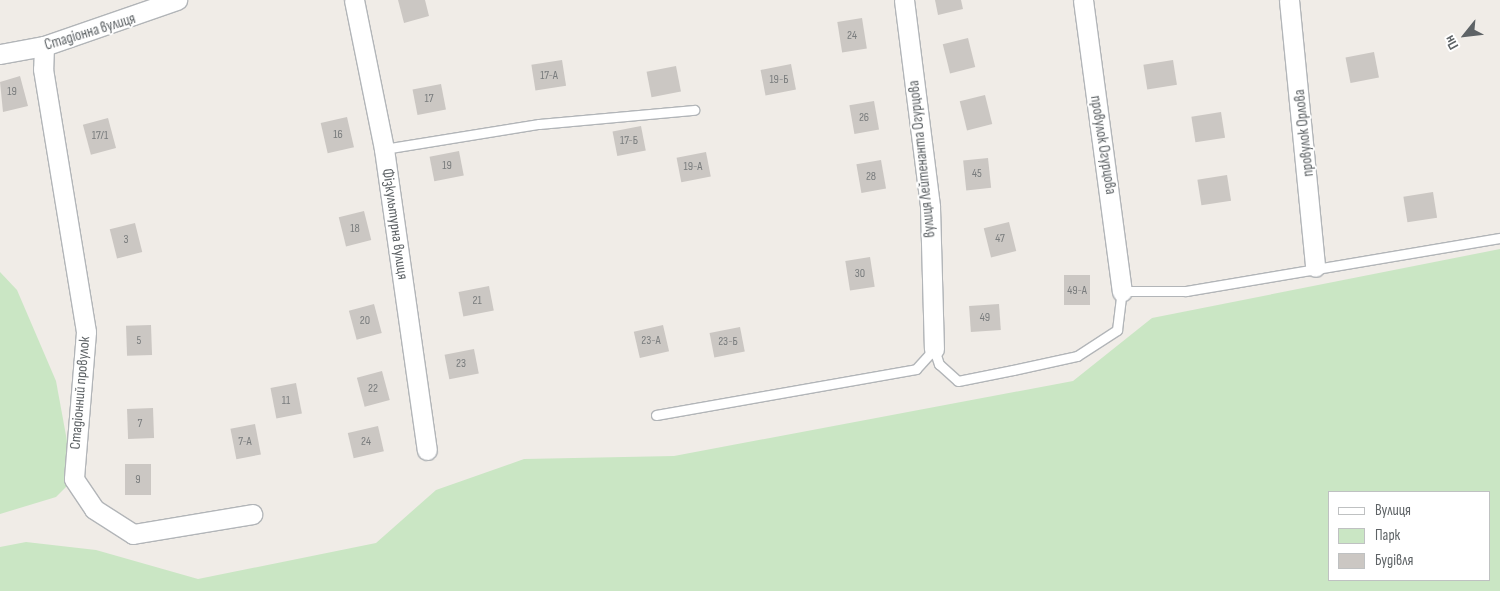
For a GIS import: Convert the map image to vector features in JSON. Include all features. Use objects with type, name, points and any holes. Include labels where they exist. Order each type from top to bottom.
[{"type":"street","name":"Стадіонна вулиця","points":[[0,54],[44,46],[177,0]]},
{"type":"street","name":"Фізкультурна вулиця","points":[[354,0],[384,149],[427,450]]},
{"type":"street","name":"вулиця Лейтенанта Огурцова","points":[[904,0],[930,207],[934,349]]},
{"type":"street","name":"провулок Огурцова","points":[[1083,0],[1122,291]]},
{"type":"street","name":"провулок Орлова","points":[[1289,0],[1315,267]]},
{"type":"street","name":"Стадіонний провулок","points":[[44,46],[43,69],[86,332],[74,479],[94,509],[133,534],[252,514]]},
{"type":"lane","points":[[384,149],[539,124],[694,110]]},
{"type":"lane","points":[[656,415],[916,369],[934,349],[939,364],[958,381],[1077,356],[1117,330],[1122,291],[1186,292],[1315,267],[1500,238]]},
{"type":"green space","points":[[1500,249],[1500,591],[0,591],[0,547],[26,542],[96,550],[198,579],[376,543],[436,490],[524,459],[674,456],[1073,381],[1152,318]]},
{"type":"green space","points":[[0,272],[17,290],[56,381],[74,479],[56,497],[0,514]]},
{"type":"building","points":[[398,0],[425,0],[429,16],[404,23]]},
{"type":"building","points":[[935,0],[961,0],[963,9],[938,15]]},
{"type":"building","points":[[862,18],[867,49],[842,53],[837,22]]},
{"type":"building","points":[[968,38],[975,67],[950,73],[943,44]]},
{"type":"building","points":[[1374,52],[1379,78],[1350,83],[1346,58]]},
{"type":"building","points":[[562,60],[566,86],[535,91],[531,65]]},
{"type":"building","points":[[1173,60],[1177,85],[1147,89],[1143,65]]},
{"type":"building","points":[[791,64],[796,90],[766,95],[761,70]]},
{"type":"building","points":[[676,66],[681,92],[652,97],[647,72]]},
{"type":"building","points":[[20,76],[28,106],[3,112],[0,82]]},
{"type":"building","points":[[441,84],[446,110],[417,115],[413,90]]},
{"type":"building","points":[[985,95],[992,124],[967,130],[960,101]]},
{"type":"building","points":[[874,101],[879,130],[854,134],[849,105]]},
{"type":"building","points":[[1221,112],[1225,138],[1195,142],[1191,117]]},
{"type":"building","points":[[347,117],[354,147],[328,153],[321,123]]},
{"type":"building","points":[[108,118],[116,148],[91,155],[83,125]]},
{"type":"building","points":[[641,126],[646,151],[617,156],[613,132]]},
{"type":"building","points":[[459,151],[464,176],[434,181],[430,157]]},
{"type":"building","points":[[706,152],[711,177],[681,182],[677,158]]},
{"type":"building","points":[[988,158],[991,188],[966,190],[963,161]]},
{"type":"building","points":[[881,160],[886,189],[861,193],[856,164]]},
{"type":"building","points":[[1227,175],[1231,201],[1201,205],[1197,180]]},
{"type":"building","points":[[1433,192],[1437,218],[1407,222],[1403,197]]},
{"type":"building","points":[[364,211],[371,240],[346,246],[339,217]]},
{"type":"building","points":[[1009,222],[1016,251],[991,257],[984,228]]},
{"type":"building","points":[[135,223],[142,252],[117,258],[110,229]]},
{"type":"building","points":[[870,257],[875,287],[850,291],[845,261]]},
{"type":"building","points":[[1064,275],[1090,275],[1090,305],[1064,305]]},
{"type":"building","points":[[489,286],[494,311],[463,316],[459,292]]},
{"type":"building","points":[[374,304],[382,333],[357,340],[349,311]]},
{"type":"building","points":[[999,304],[1001,330],[971,332],[969,306]]},
{"type":"building","points":[[151,325],[152,355],[127,356],[126,326]]},
{"type":"building","points":[[663,325],[669,351],[640,358],[634,332]]},
{"type":"building","points":[[740,327],[745,352],[714,357],[710,333]]},
{"type":"building","points":[[474,349],[479,374],[449,379],[445,355]]},
{"type":"building","points":[[382,371],[390,400],[365,407],[357,378]]},
{"type":"building","points":[[296,383],[302,413],[276,418],[270,388]]},
{"type":"building","points":[[153,408],[154,438],[128,439],[127,409]]},
{"type":"building","points":[[255,424],[261,454],[236,459],[230,429]]},
{"type":"building","points":[[378,426],[384,451],[354,458],[348,433]]},
{"type":"building","points":[[125,464],[151,464],[151,495],[125,495]]}]
